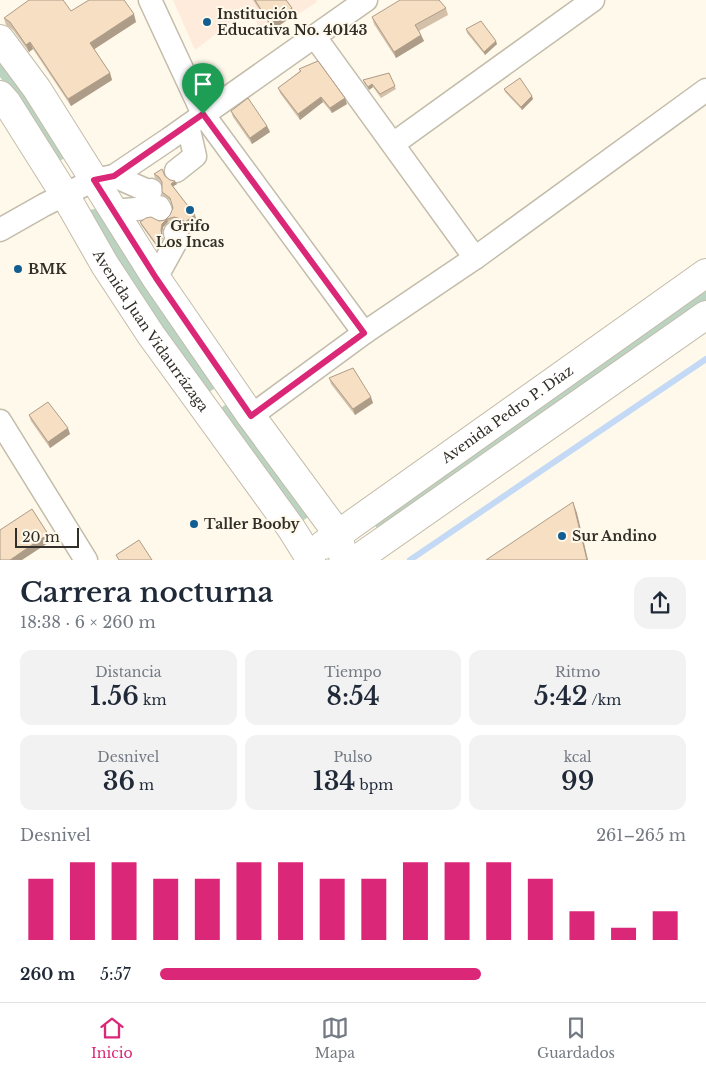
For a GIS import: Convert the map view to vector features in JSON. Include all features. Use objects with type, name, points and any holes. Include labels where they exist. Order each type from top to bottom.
[{"type":"main road","points":[[0,39],[104,178],[113,211],[156,278],[341,547]]},
{"type":"main road","name":"Avenida Juan Vidaurrázaga","points":[[0,95],[7,102],[105,265],[151,335],[291,528],[307,558]]},
{"type":"main road","name":"Avenida Pedro P. Díaz","points":[[307,558],[341,547],[706,273]]},
{"type":"main road","points":[[356,560],[706,315]]},
{"type":"street","points":[[150,0],[195,120],[195,156]]},
{"type":"street","points":[[0,230],[64,195],[104,178],[195,120],[366,0]]},
{"type":"street","points":[[393,144],[593,0]]},
{"type":"street","points":[[315,37],[475,258]]},
{"type":"street","points":[[251,416],[364,333],[475,258],[706,90]]},
{"type":"street","points":[[195,120],[235,157],[364,333]]},
{"type":"street","points":[[176,171],[195,156],[235,157]]},
{"type":"street","points":[[104,178],[155,200],[113,211]]},
{"type":"street","points":[[156,278],[178,238],[175,233]]},
{"type":"street","points":[[0,420],[86,560]]},
{"type":"shaded area","name":"Institución Educativa No. 40143","points":[[173,0],[316,0],[317,2],[261,38],[252,6],[195,50]]},
{"type":"green space","points":[[0,57],[69,156],[57,162],[0,77]]},
{"type":"green space","points":[[90,210],[97,210],[217,387],[206,394],[88,216]]},
{"type":"green space","points":[[706,286],[706,300],[378,530],[373,522]]},
{"type":"green space","points":[[228,403],[310,516],[299,523],[218,410]]},
{"type":"building","points":[[29,0],[63,0],[71,11],[89,0],[124,0],[134,14],[90,43],[110,73],[68,99],[30,42],[26,45],[10,22],[4,18]]},
{"type":"building","points":[[255,0],[286,0],[292,8],[270,24]]},
{"type":"building","points":[[400,0],[439,0],[446,8],[415,25],[421,35],[394,52],[372,17]]},
{"type":"building","points":[[481,21],[496,41],[484,52],[466,29]]},
{"type":"building","points":[[318,61],[345,98],[330,108],[321,97],[298,114],[278,88],[301,71],[299,69]]},
{"type":"building","points":[[389,73],[395,86],[380,94],[372,84],[368,87],[363,80]]},
{"type":"building","points":[[520,78],[532,96],[521,107],[504,89]]},
{"type":"building","points":[[248,98],[267,126],[250,138],[231,111]]},
{"type":"building","points":[[162,169],[165,176],[175,181],[171,184],[195,215],[185,222],[174,217],[167,219],[162,224],[162,235],[156,244],[140,222],[151,217],[159,221],[165,220],[173,208],[170,198],[162,192],[162,182],[154,174]]},
{"type":"building","points":[[353,368],[371,397],[353,409],[329,378]]},
{"type":"building","points":[[48,402],[68,428],[48,442],[29,415]]},
{"type":"building","name":"Sur Andino","points":[[573,502],[587,560],[486,560]]},
{"type":"building","points":[[32,509],[48,534],[10,560],[0,560],[0,530]]},
{"type":"building","points":[[139,540],[152,560],[119,560],[116,555]]},
{"type":"waterway","points":[[410,560],[706,359]]},
{"type":"place","name":"Institución Educativa No. 40143","points":[[207,22]]},
{"type":"place","name":"Grifo Los Incas","points":[[190,210]]},
{"type":"place","name":"BMK","points":[[18,269]]},
{"type":"place","name":"Taller Booby","points":[[194,524]]},
{"type":"place","name":"Sur Andino","points":[[562,536]]},
{"type":"route","points":[[203,114],[364,333],[251,416],[156,278],[94,180],[114,176],[203,114]]}]
